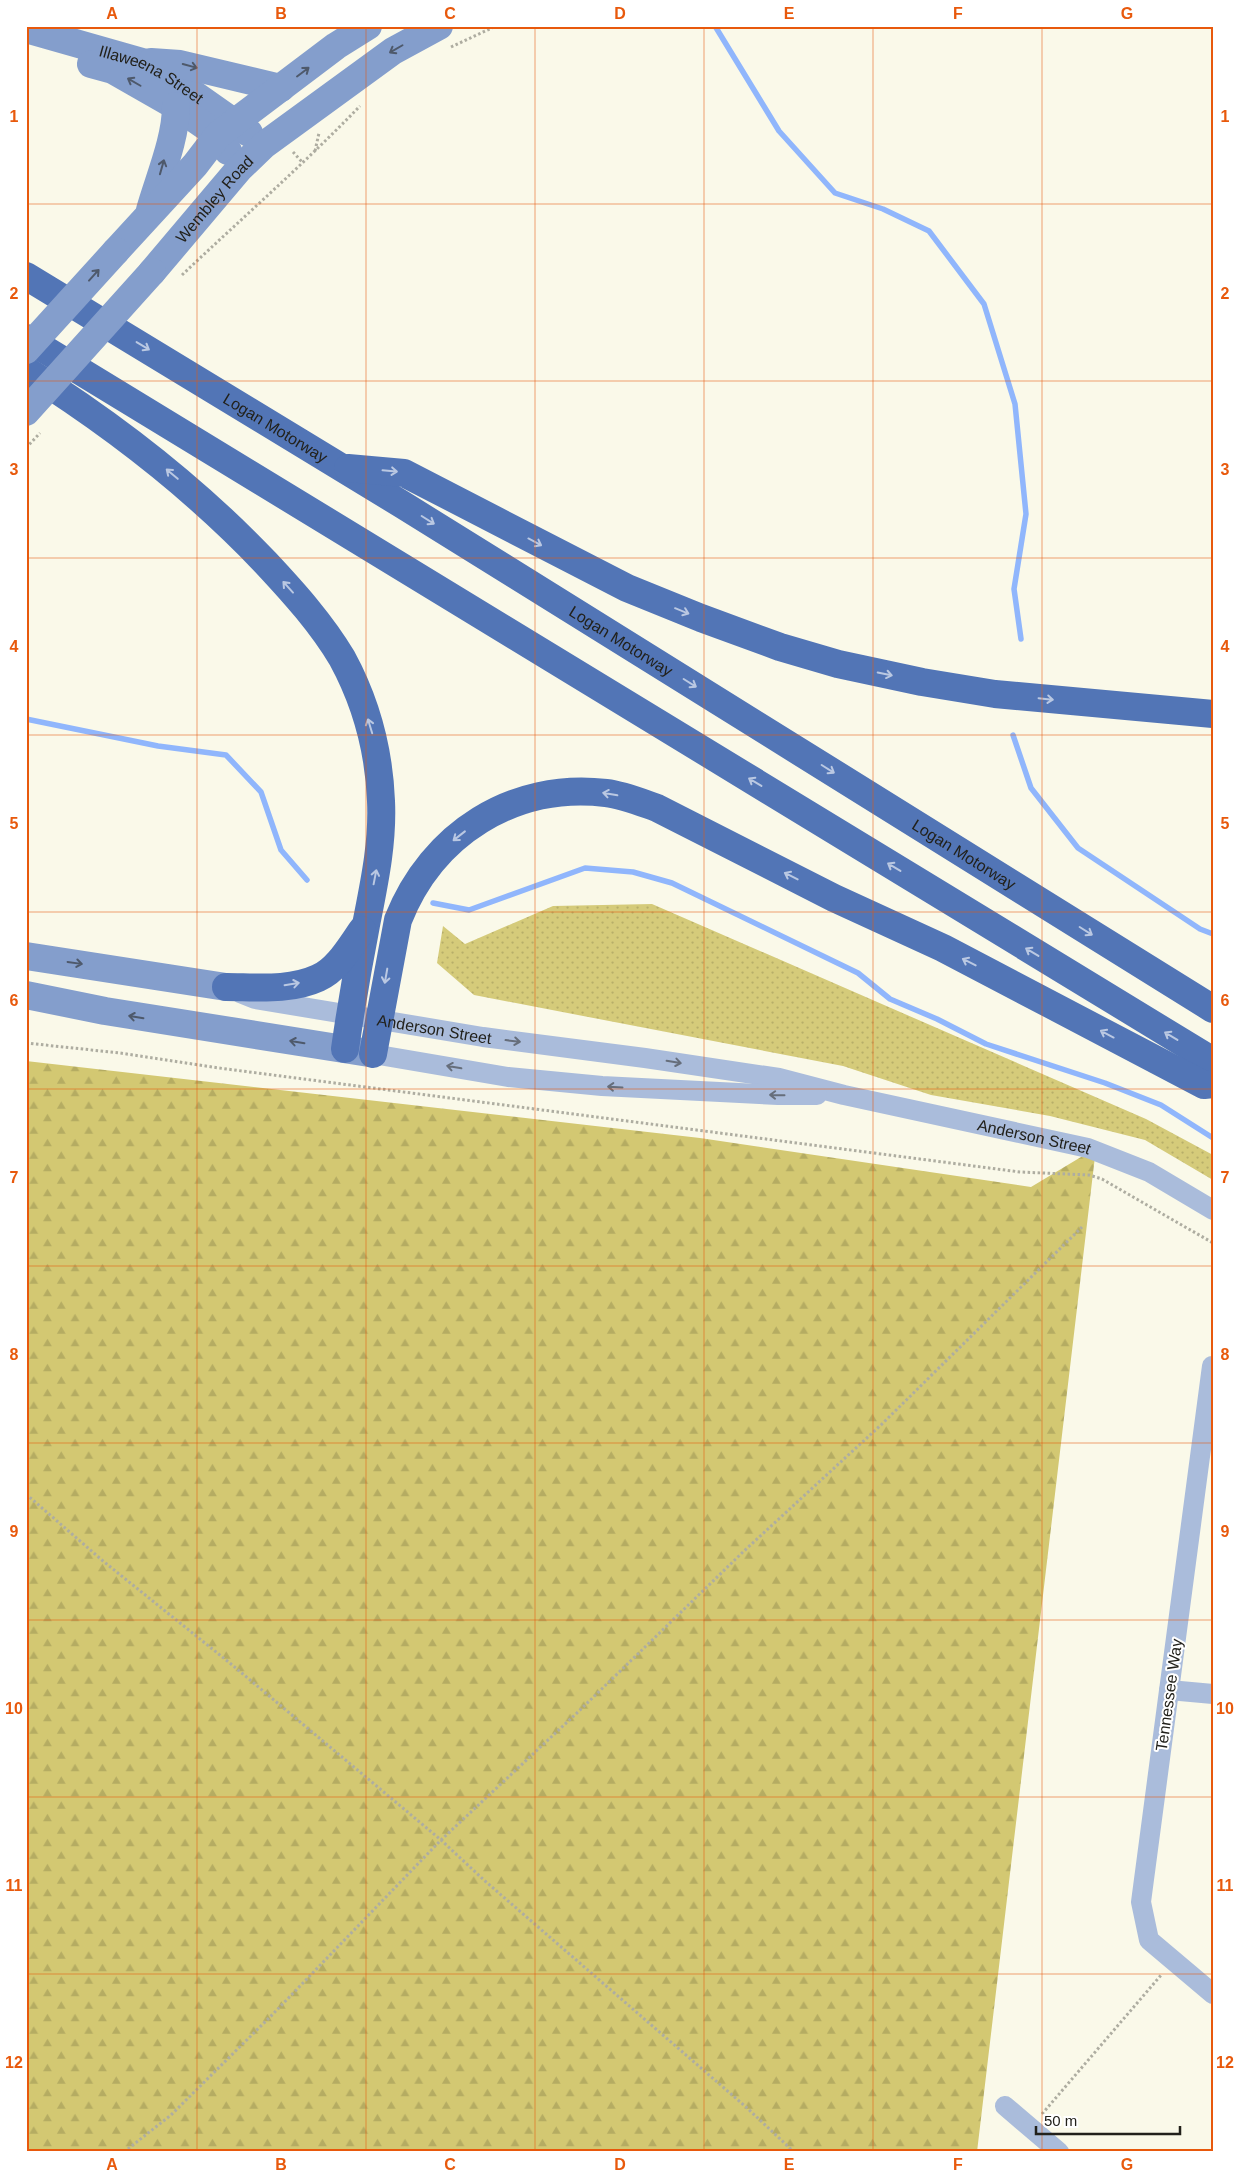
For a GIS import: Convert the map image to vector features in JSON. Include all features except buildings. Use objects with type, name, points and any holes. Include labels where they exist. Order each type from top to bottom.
[{"type":"highway","name":"Logan Motorway","points":[[26,276],[341,467],[1213,1009]]},
{"type":"highway","points":[[26,338],[1213,1061]]},
{"type":"highway","points":[[26,370],[111,426],[193,491],[311,613],[342,658],[364,708],[374,739],[380,774],[381,833],[378,864],[345,1049]]},
{"type":"highway","points":[[341,467],[404,473],[627,588],[771,644],[838,664],[922,682],[995,694],[1213,714]]},
{"type":"highway","points":[[373,1054],[398,920],[406,899],[435,857],[470,826],[489,814],[515,803],[553,793],[590,792],[625,797],[657,808],[834,898],[943,948],[1204,1084],[1213,1084]]},
{"type":"highway","points":[[226,987],[267,988],[293,985],[318,978],[330,970],[366,925]]},
{"type":"main road","points":[[26,350],[227,128],[336,46],[368,26]]},
{"type":"main road","name":"Illaweena Street","points":[[26,29],[142,62],[168,76],[227,128],[239,169]]},
{"type":"main road","name":"Wembley Road","points":[[33,423],[152,272],[239,169],[264,145],[393,51],[442,38]]},
{"type":"main road","name":"Illaweena Street","points":[[26,47],[113,70],[176,106],[264,145]]},
{"type":"main road","points":[[142,62],[180,64],[281,88]]},
{"type":"main road","points":[[149,214],[172,137],[176,106]]},
{"type":"main road","name":"Anderson Street","points":[[26,956],[226,987]]},
{"type":"main road","name":"Anderson Street","points":[[26,995],[105,1011],[373,1054]]},
{"type":"street","name":"Anderson Street","points":[[226,987],[255,999],[350,1016],[483,1037],[780,1078],[844,1095],[1088,1148],[1148,1172],[1213,1210]]},
{"type":"street","name":"Anderson Street","points":[[373,1054],[508,1077],[602,1086],[778,1095],[844,1095]]},
{"type":"street","name":"Tennessee Way","points":[[1212,1366],[1141,1902],[1149,1940],[1213,1994]]},
{"type":"street","points":[[1169,1690],[1213,1694]]},
{"type":"street","points":[[1005,2106],[1059,2152]]},
{"type":"path","points":[[442,38],[496,26]]},
{"type":"path","points":[[180,277],[303,163],[364,102]]},
{"type":"path","points":[[293,152],[303,163]]},
{"type":"path","points":[[26,448],[33,423]]},
{"type":"path","points":[[26,1043],[120,1053],[219,1068],[1020,1172],[1089,1174],[1102,1179],[1213,1243]]},
{"type":"path","points":[[124,2152],[171,2115],[442,1840],[579,1712],[744,1551],[882,1424],[1082,1227]]},
{"type":"path","points":[[26,1494],[103,1561],[231,1664],[442,1840],[493,1888],[746,2107],[794,2152]]},
{"type":"path","points":[[1031,2128],[1174,1961]]},
{"type":"shaded area","points":[[652,904],[1146,1119],[1213,1155],[1213,1180],[1145,1140],[1050,1116],[931,1095],[843,1066],[474,995],[437,963],[443,926],[465,944],[553,906]]},
{"type":"green space","points":[[26,1061],[700,1138],[1031,1187],[1096,1148],[977,2152],[26,2152]]},
{"type":"waterway","points":[[715,26],[779,131],[835,193],[883,209],[929,231],[984,304],[1015,404],[1026,514],[1014,589],[1021,639]]},
{"type":"waterway","points":[[26,719],[158,746],[226,755],[261,792],[281,850],[307,880]]},
{"type":"waterway","points":[[1013,735],[1031,788],[1078,848],[1200,929],[1213,934]]},
{"type":"waterway","points":[[433,903],[469,910],[585,868],[633,872],[672,883],[858,973],[890,999],[937,1019],[986,1044],[1105,1083],[1161,1105],[1213,1138]]}]
